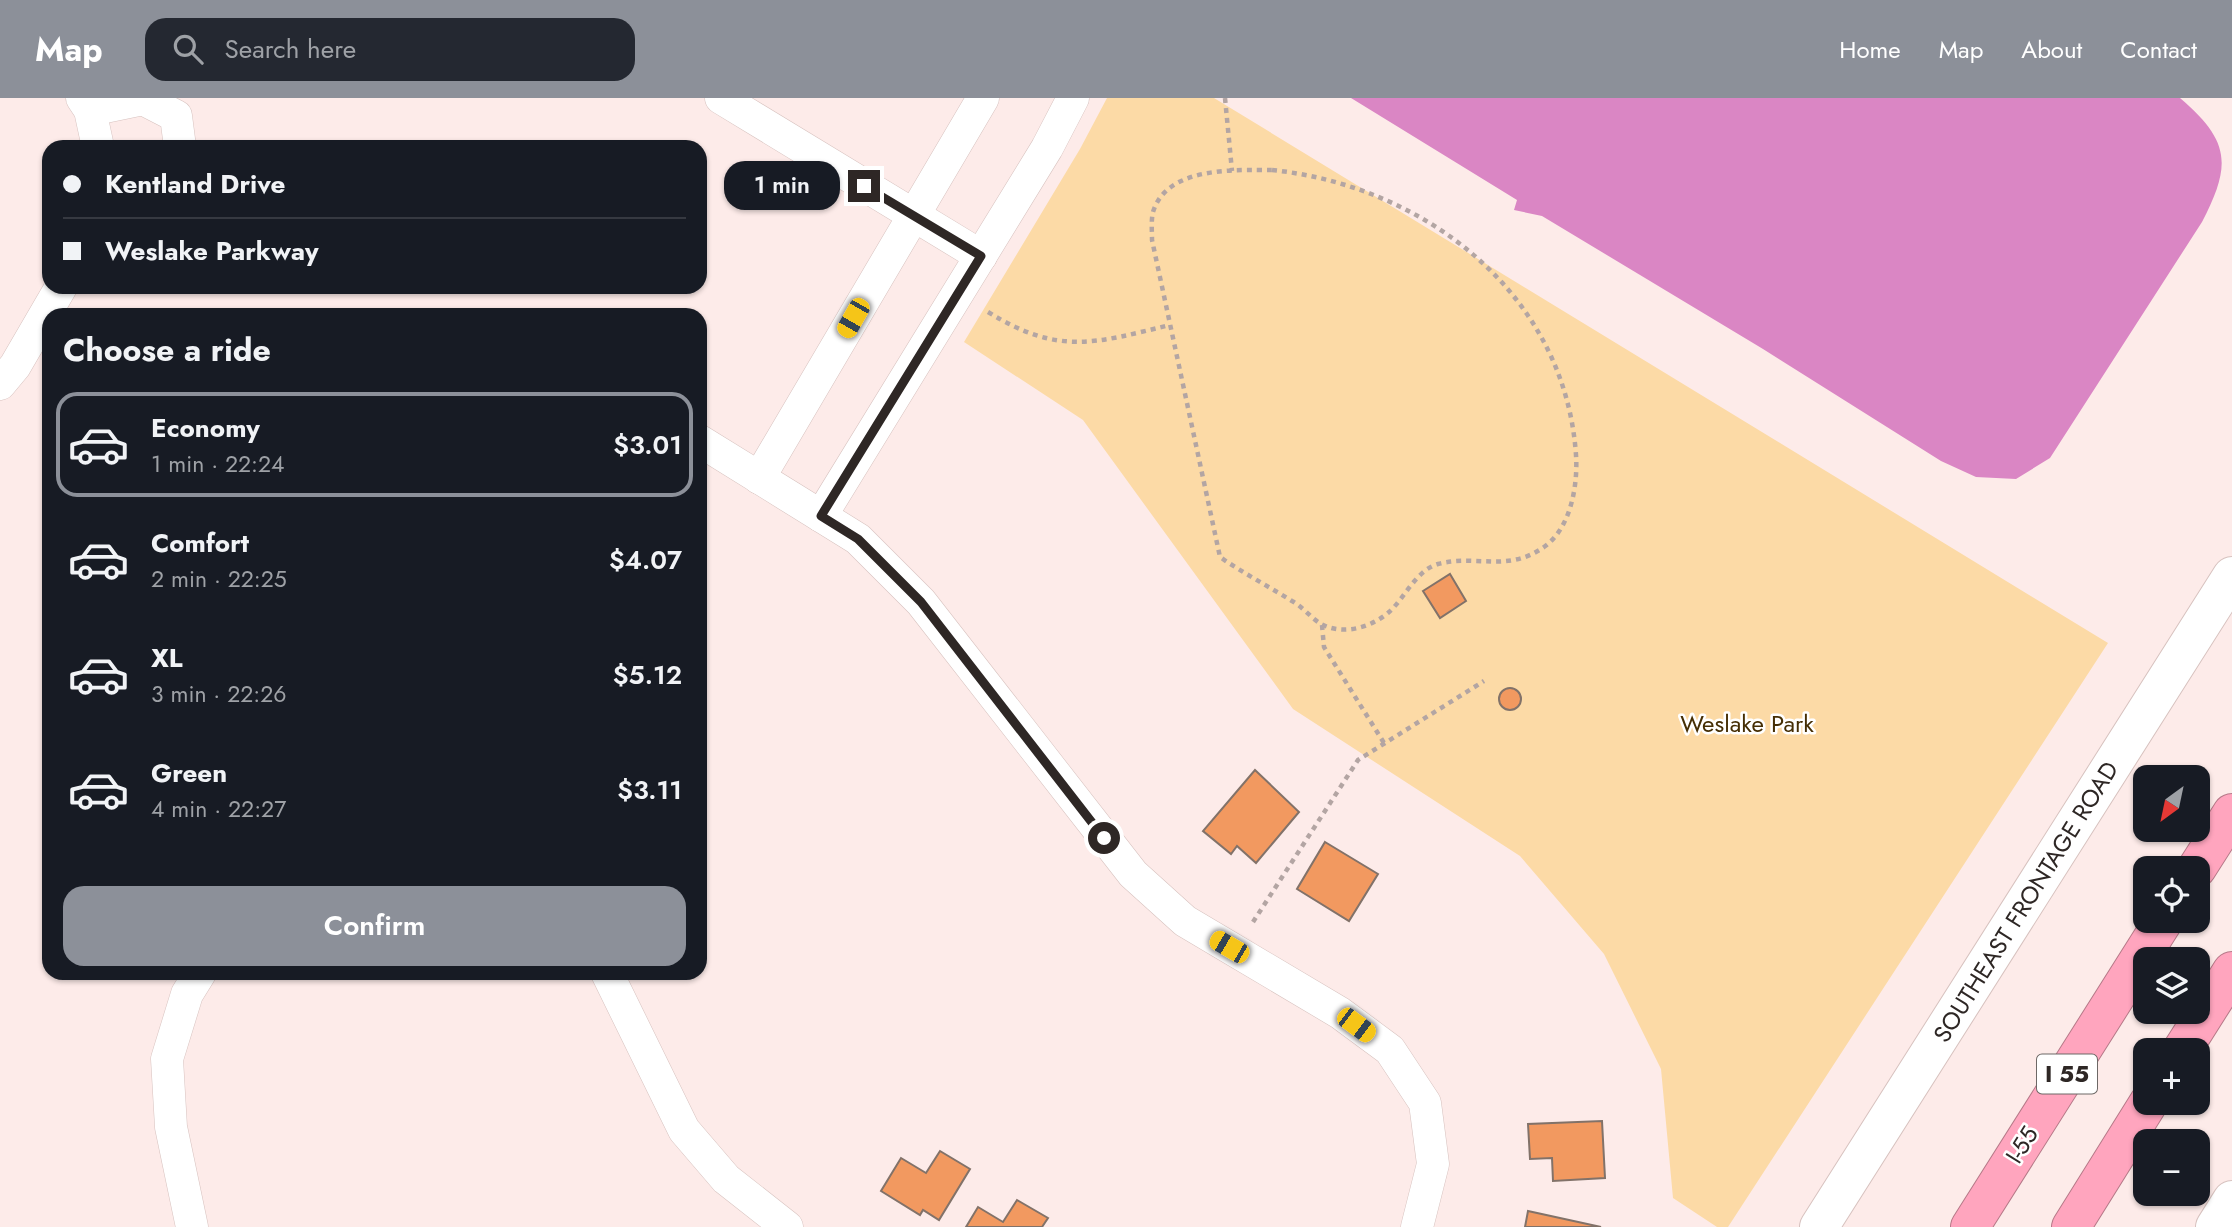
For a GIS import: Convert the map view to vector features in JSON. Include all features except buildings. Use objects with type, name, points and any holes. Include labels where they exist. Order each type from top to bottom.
[{"type":"highway","points":[[2205,856],[2232,813]]},
{"type":"highway","name":"I-55","points":[[1970,1227],[2156,933]]},
{"type":"highway","points":[[2190,1038],[2232,971]]},
{"type":"highway","points":[[2071,1227],[2141,1115]]},
{"type":"street","points":[[721,98],[981,256]]},
{"type":"street","points":[[759,478],[983,98]]},
{"type":"street","points":[[821,516],[1047,148],[1073,98]]},
{"type":"street","points":[[96,140],[86,104],[143,99],[176,116],[179,140]]},
{"type":"street","points":[[0,384],[15,366],[42,320]]},
{"type":"street","points":[[707,445],[858,539],[921,602],[1133,874],[1185,921],[1340,1013],[1390,1050],[1425,1103],[1433,1164],[1417,1227]]},
{"type":"street","name":"SOUTHEAST FRONTAGE ROAD","points":[[1819,1227],[2232,576]]},
{"type":"street","points":[[192,1227],[171,1127],[167,1059],[187,994],[196,980]]},
{"type":"street","points":[[610,980],[684,1130],[726,1179],[787,1227]]},
{"type":"street","points":[[2215,1227],[2232,1200]]},
{"type":"path","points":[[1224,98],[1232,170]]},
{"type":"path","points":[[1232,170],[1272,170],[1317,177],[1385,197],[1447,233],[1484,264],[1535,324],[1551,354],[1574,429],[1577,468],[1573,499],[1563,525],[1548,545],[1525,559],[1497,563],[1464,561],[1435,564],[1372,626],[1347,629],[1322,625],[1294,602],[1220,557],[1152,240],[1153,211],[1170,188],[1191,176],[1232,170]]},
{"type":"path","points":[[988,312],[1035,336],[1063,343],[1099,342],[1170,325]]},
{"type":"path","points":[[1322,625],[1324,647],[1384,743]]},
{"type":"path","points":[[1253,922],[1358,760],[1484,681]]},
{"type":"green space","name":"Weslake Park","points":[[1107,98],[1214,98],[2108,643],[1728,1227],[1717,1227],[1673,1198],[1661,1069],[1604,954],[1520,856],[1293,709],[1083,420],[964,342],[1080,149]]},
{"type":"shaded area","points":[[1351,98],[2180,98],[2209,127],[2221,154],[2221,169],[2212,202],[2202,222],[2050,458],[2016,479],[1976,477],[1941,461],[1763,349],[1542,216],[1514,210],[1517,200]]},
{"type":"route","points":[[864,186],[981,256],[821,516],[858,539],[921,602],[1104,838]]}]
